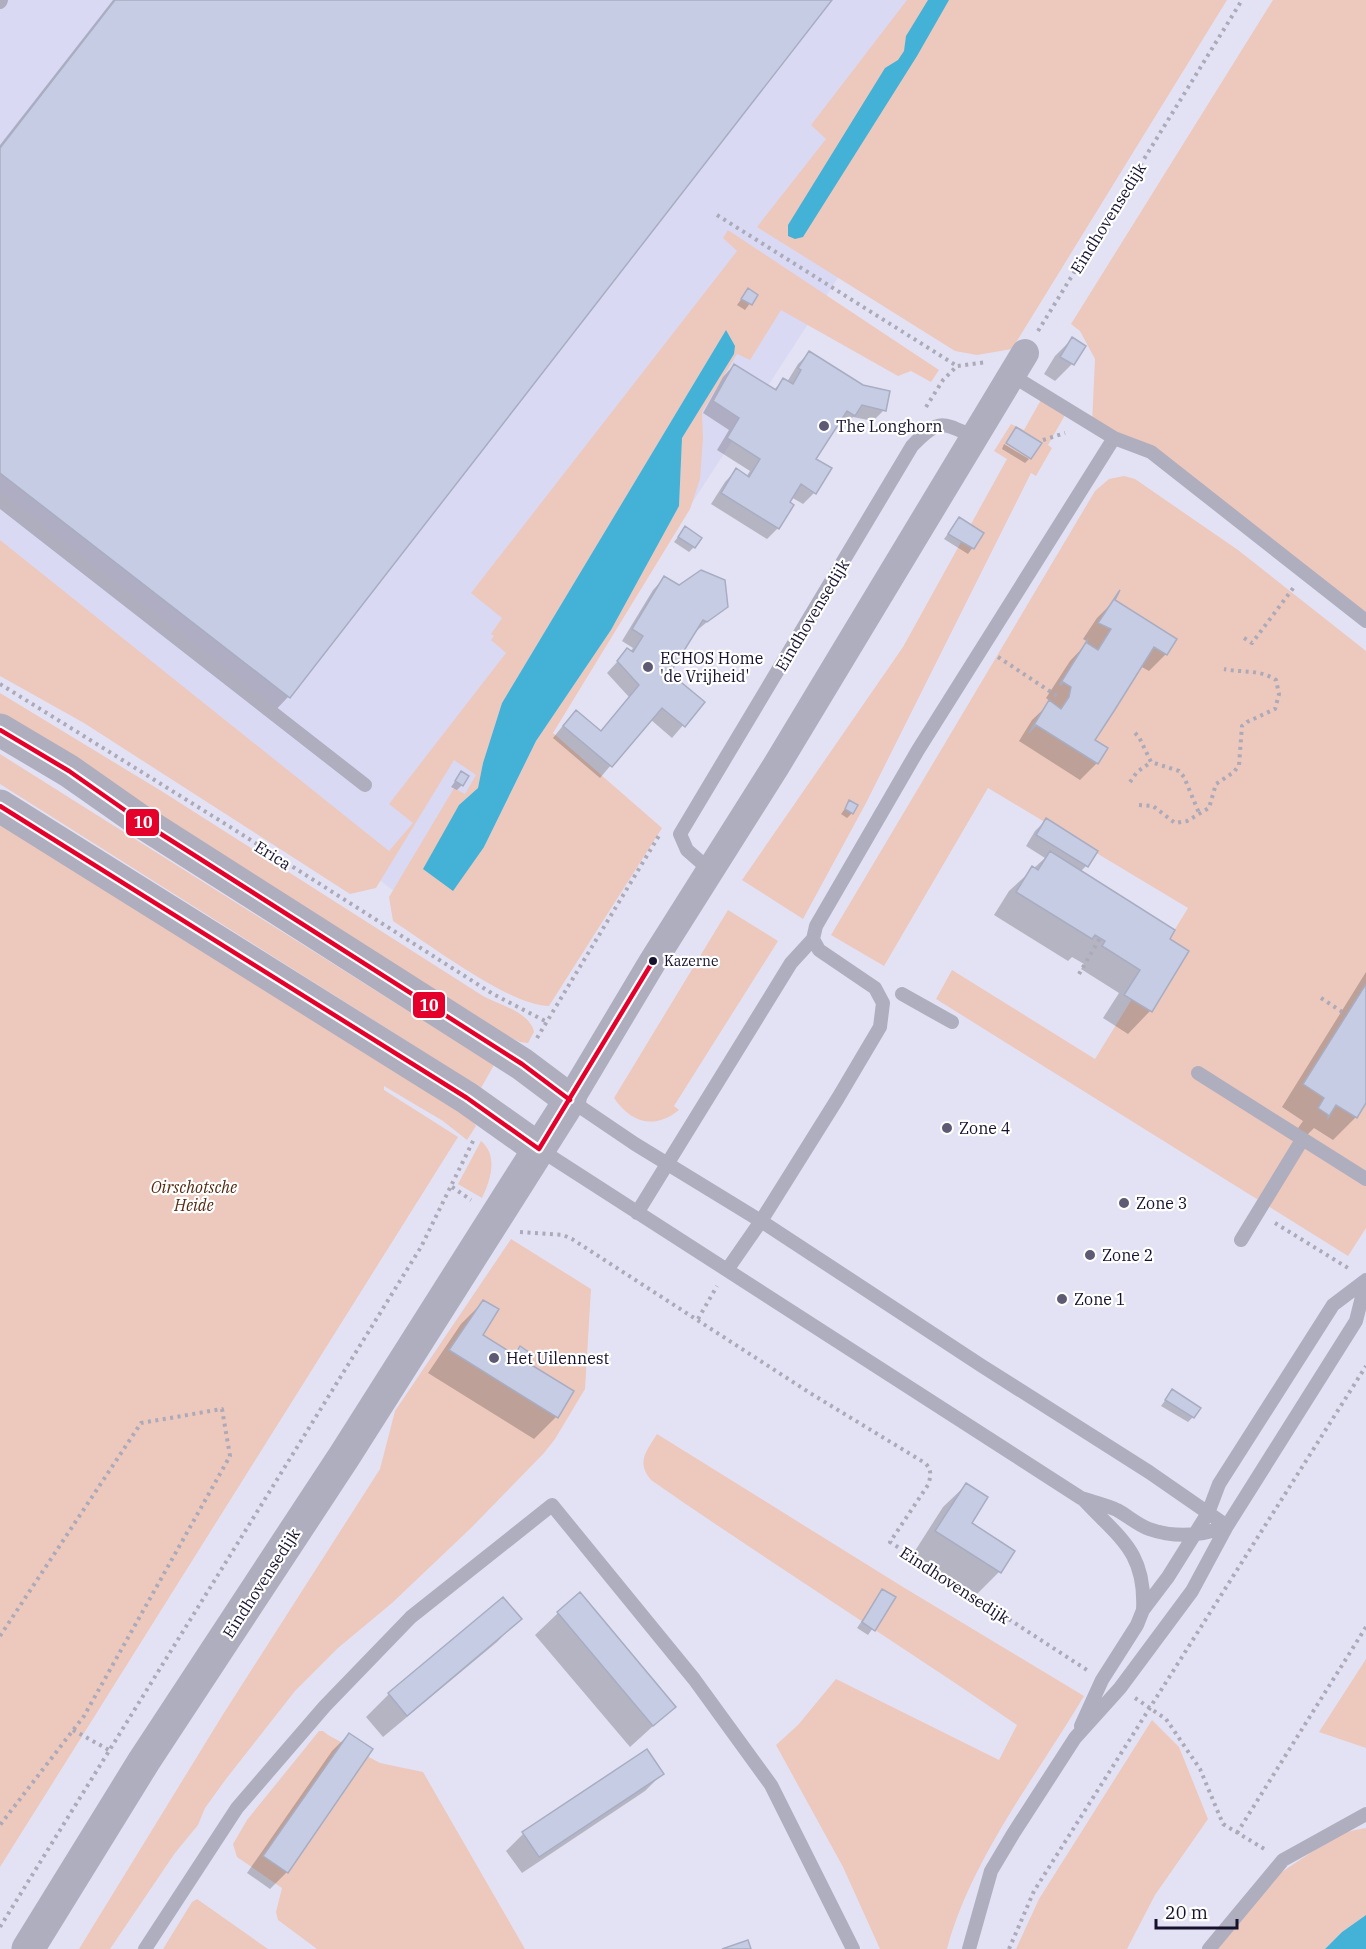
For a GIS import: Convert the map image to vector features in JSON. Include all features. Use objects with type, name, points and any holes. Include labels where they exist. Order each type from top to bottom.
[{"type":"street","name":"Eindhovensedijk","points":[[28,1949],[144,1761],[345,1455],[570,1100],[1018,364]]},
{"type":"street","points":[[0,730],[69,771],[139,820],[522,1064],[570,1100]]},
{"type":"street","points":[[0,806],[457,1092],[539,1149]]},
{"type":"lane","points":[[1018,364],[1114,438],[1151,452],[1366,621]]},
{"type":"lane","name":"Eindhovensedijk","points":[[711,871],[687,850],[680,834],[912,446],[929,429],[946,424],[974,437]]},
{"type":"lane","points":[[637,1213],[791,963],[813,939],[816,926],[918,750],[1114,438]]},
{"type":"lane","points":[[0,500],[365,784]]},
{"type":"lane","points":[[727,1270],[761,1221],[838,1098],[879,1027],[883,1003],[874,988],[819,950],[813,939]]},
{"type":"lane","points":[[883,1003],[902,994],[909,981]]},
{"type":"lane","points":[[902,994],[952,1022]]},
{"type":"lane","points":[[1198,1073],[1366,1179]]},
{"type":"lane","points":[[570,1100],[1149,1472],[1227,1526]]},
{"type":"lane","points":[[1241,1240],[1302,1140]]},
{"type":"lane","points":[[539,1149],[1081,1498],[1116,1532],[1133,1553],[1141,1575],[1143,1610]]},
{"type":"lane","points":[[969,1949],[991,1871],[1075,1738],[1102,1680],[1137,1624],[1143,1610],[1168,1577],[1195,1534],[1208,1513],[1219,1485],[1333,1305],[1363,1278]]},
{"type":"lane","points":[[1075,1738],[1120,1688],[1192,1590],[1227,1526],[1356,1321],[1363,1278]]},
{"type":"lane","points":[[1081,1498],[1116,1510],[1148,1528],[1163,1533],[1208,1534],[1227,1526]]},
{"type":"lane","points":[[145,1949],[237,1808],[325,1706],[411,1617],[552,1505],[694,1678],[771,1785],[853,1949]]},
{"type":"lane","points":[[1209,1949],[1282,1860],[1366,1814]]},
{"type":"path","name":"Eindhovensedijk","points":[[1018,364],[1242,0]]},
{"type":"path","points":[[717,215],[957,366]]},
{"type":"path","points":[[1244,638],[1252,643],[1305,573]]},
{"type":"path","points":[[983,647],[1060,699]]},
{"type":"path","points":[[1139,805],[1153,807],[1175,823],[1187,820],[1209,808],[1216,784],[1234,772],[1239,765],[1242,726],[1275,709],[1279,694],[1276,680],[1267,674],[1224,669]]},
{"type":"path","name":"Erica","points":[[0,684],[493,994],[547,1022]]},
{"type":"path","points":[[1135,733],[1151,762],[1179,771],[1184,777],[1199,813]]},
{"type":"path","points":[[1130,782],[1137,772],[1151,762]]},
{"type":"path","points":[[522,1064],[649,852]]},
{"type":"path","points":[[1079,974],[1100,938]]},
{"type":"path","points":[[1321,998],[1347,1015]]},
{"type":"path","points":[[0,1927],[421,1247],[475,1138],[490,1115]]},
{"type":"path","name":"Eindhovensedijk","points":[[452,1187],[519,1232],[563,1235],[572,1239],[698,1318],[810,1393],[925,1463],[930,1468],[931,1476],[928,1485],[890,1542],[1102,1680]]},
{"type":"path","points":[[1258,1212],[1363,1278]]},
{"type":"path","points":[[698,1318],[727,1270]]},
{"type":"path","points":[[1009,1949],[1034,1891],[1366,1366]]},
{"type":"path","points":[[0,1636],[141,1423],[222,1409],[230,1456],[84,1716],[0,1826]]},
{"type":"path","points":[[1237,1833],[1366,1627]]},
{"type":"path","points":[[1120,1688],[1166,1719],[1200,1769],[1223,1824],[1282,1860]]},
{"type":"path","points":[[73,1730],[109,1750]]},
{"type":"shaded area","points":[[0,0],[1018,0],[425,915],[0,588]]},
{"type":"green space","points":[[907,0],[1227,0],[1012,349],[977,355],[955,351],[757,227],[826,139],[811,125]]},
{"type":"green space","points":[[1273,0],[1366,0],[1366,621],[1151,452],[1092,424],[1095,359],[1080,331],[1071,324]]},
{"type":"green space","points":[[728,230],[939,370],[931,382],[911,371],[898,376],[781,310],[750,360],[737,354],[702,412],[700,479],[690,509],[553,733],[662,828],[549,1006],[513,996],[492,985],[393,921],[389,897],[454,788],[465,794],[476,775],[454,760],[376,888],[350,894],[84,723],[0,676],[0,540],[389,851],[413,823],[389,804],[506,653],[491,640],[494,636],[491,634],[502,618],[471,593],[737,251],[723,238]],"holes":[[[726,330],[734,354],[682,438],[679,506],[611,630],[536,741],[484,847],[459,805],[478,788],[483,763],[502,703]]]},
{"type":"green space","points":[[1042,398],[1065,415],[1048,445],[1052,448],[1036,476],[1031,473],[866,803],[803,919],[742,880],[903,647],[1007,459],[994,451],[1011,424],[1024,430]]},
{"type":"green space","points":[[1124,476],[1135,479],[1238,550],[1366,651],[1366,1228],[1348,1256],[936,999],[952,970],[1095,1059],[1188,908],[988,788],[884,966],[831,935],[1095,491],[1109,479]]},
{"type":"green space","points":[[0,693],[163,792],[483,996],[521,1014],[527,1019],[534,1032],[528,1043],[510,1037],[0,718]]},
{"type":"green space","points":[[0,754],[494,1065],[481,1088],[0,784]]},
{"type":"green space","name":"Oirschotsche Heide","points":[[0,819],[472,1119],[476,1126],[467,1140],[443,1121],[384,1086],[384,1090],[458,1137],[0,1867]]},
{"type":"green space","points":[[728,910],[778,941],[674,1106],[679,1110],[661,1120],[652,1122],[635,1118],[614,1098]]},
{"type":"green space","points":[[481,1141],[487,1147],[491,1161],[490,1176],[482,1198],[458,1184]]},
{"type":"green space","points":[[511,1239],[591,1289],[585,1389],[555,1439],[471,1528],[392,1603],[338,1648],[295,1691],[205,1808],[198,1825],[175,1853],[110,1949],[79,1949],[222,1716],[380,1469],[395,1411]]},
{"type":"green space","points":[[657,1434],[1084,1696],[989,1850],[958,1916],[947,1949],[880,1949],[843,1867],[776,1745],[798,1725],[836,1679],[999,1760],[1017,1725],[651,1480],[646,1474],[643,1462]]},
{"type":"green space","points":[[1366,1659],[1366,1748],[1319,1732]]},
{"type":"green space","points":[[1152,1720],[1179,1747],[1208,1819],[1155,1895],[1127,1949],[1016,1949],[1039,1899]]},
{"type":"green space","points":[[319,1731],[323,1731],[380,1763],[423,1772],[525,1949],[317,1949],[278,1920],[276,1912],[282,1888],[237,1857],[233,1844],[247,1820]]},
{"type":"green space","points":[[1366,1828],[1366,1915],[1342,1932],[1325,1949],[1211,1949],[1264,1884],[1340,1833]]},
{"type":"green space","points":[[197,1899],[268,1949],[163,1949],[192,1902]]},
{"type":"water","points":[[928,0],[949,0],[917,56],[803,237],[795,239],[788,236],[788,225],[885,68],[898,60],[904,51],[906,36]]},
{"type":"water","points":[[726,330],[735,346],[734,354],[682,438],[679,506],[611,630],[536,741],[484,847],[453,891],[423,869],[459,805],[478,788],[483,763],[502,703]]},
{"type":"water","points":[[1366,1915],[1366,1949],[1325,1949],[1342,1932]]},
{"type":"building","points":[[115,0],[832,0],[290,698],[0,473],[0,148]]},
{"type":"building","points":[[748,288],[758,295],[752,305],[741,299]]},
{"type":"building","points":[[1072,337],[1086,346],[1074,365],[1060,357]]},
{"type":"building","points":[[809,351],[863,385],[890,391],[886,411],[862,405],[855,416],[847,411],[816,459],[832,468],[816,494],[801,484],[790,502],[794,505],[779,529],[721,493],[736,468],[749,477],[760,459],[727,438],[739,418],[713,401],[734,364],[776,390],[783,378],[793,384],[801,370],[798,368]]},
{"type":"building","points":[[1016,427],[1042,443],[1031,459],[1006,443]]},
{"type":"building","points":[[959,517],[984,533],[974,549],[948,534]]},
{"type":"building","points":[[685,526],[702,538],[695,548],[678,537]]},
{"type":"building","name":"ECHOS Home 'de Vrijheid'","points":[[701,570],[725,580],[728,607],[707,622],[703,620],[670,673],[705,702],[685,727],[662,708],[612,767],[563,726],[576,710],[601,731],[639,685],[617,661],[627,648],[633,652],[643,636],[632,629],[664,576],[679,585]]},
{"type":"building","points":[[1120,590],[1115,600],[1177,639],[1167,655],[1154,647],[1095,740],[1108,748],[1098,764],[1036,725],[1029,733],[1049,700],[1061,709],[1069,697],[1071,687],[1063,682],[1060,684],[1088,639],[1087,643],[1098,650],[1111,629],[1098,623]]},
{"type":"building","points":[[461,771],[469,776],[463,786],[455,781]]},
{"type":"building","points":[[849,800],[858,805],[853,814],[845,809]]},
{"type":"building","points":[[1046,818],[1098,851],[1088,867],[1036,835]]},
{"type":"building","points":[[1050,851],[1175,930],[1170,939],[1189,951],[1152,1012],[1124,995],[1140,970],[1102,946],[1105,941],[1095,935],[1092,939],[1016,892],[1032,866],[1038,870]]},
{"type":"building","points":[[1366,984],[1366,1103],[1357,1118],[1336,1105],[1328,1118],[1328,1115],[1318,1108],[1324,1098],[1303,1084]]},
{"type":"building","name":"Het Uilennest","points":[[483,1300],[499,1309],[483,1335],[515,1355],[520,1346],[530,1353],[525,1361],[574,1391],[558,1418],[449,1350]]},
{"type":"building","points":[[1172,1389],[1201,1408],[1194,1418],[1165,1400]]},
{"type":"building","points":[[966,1483],[988,1497],[972,1523],[1015,1551],[1001,1573],[935,1531]]},
{"type":"building","points":[[882,1589],[896,1597],[875,1631],[862,1622]]},
{"type":"building","points":[[580,1592],[676,1707],[653,1726],[557,1612]]},
{"type":"building","points":[[503,1597],[522,1619],[407,1716],[388,1693]]},
{"type":"building","points":[[349,1733],[373,1749],[288,1873],[263,1856]]},
{"type":"building","points":[[647,1749],[664,1774],[539,1857],[522,1832]]},
{"type":"building","points":[[748,1940],[751,1949],[722,1949]]},
{"type":"transit line","name":"10","points":[[0,730],[69,771],[139,820],[522,1064],[570,1100]]},
{"type":"transit line","name":"10","points":[[0,806],[467,1098],[539,1149],[653,961]]},
{"type":"place","name":"The Longhorn","points":[[824,426]]},
{"type":"place","name":"ECHOS Home 'de Vrijheid'","points":[[648,667]]},
{"type":"place","name":"Kazerne","points":[[653,961]]},
{"type":"place","name":"Zone 4","points":[[947,1128]]},
{"type":"place","name":"Zone 3","points":[[1124,1203]]},
{"type":"place","name":"Zone 2","points":[[1090,1255]]},
{"type":"place","name":"Zone 1","points":[[1062,1299]]},
{"type":"place","name":"Het Uilennest","points":[[494,1358]]}]
